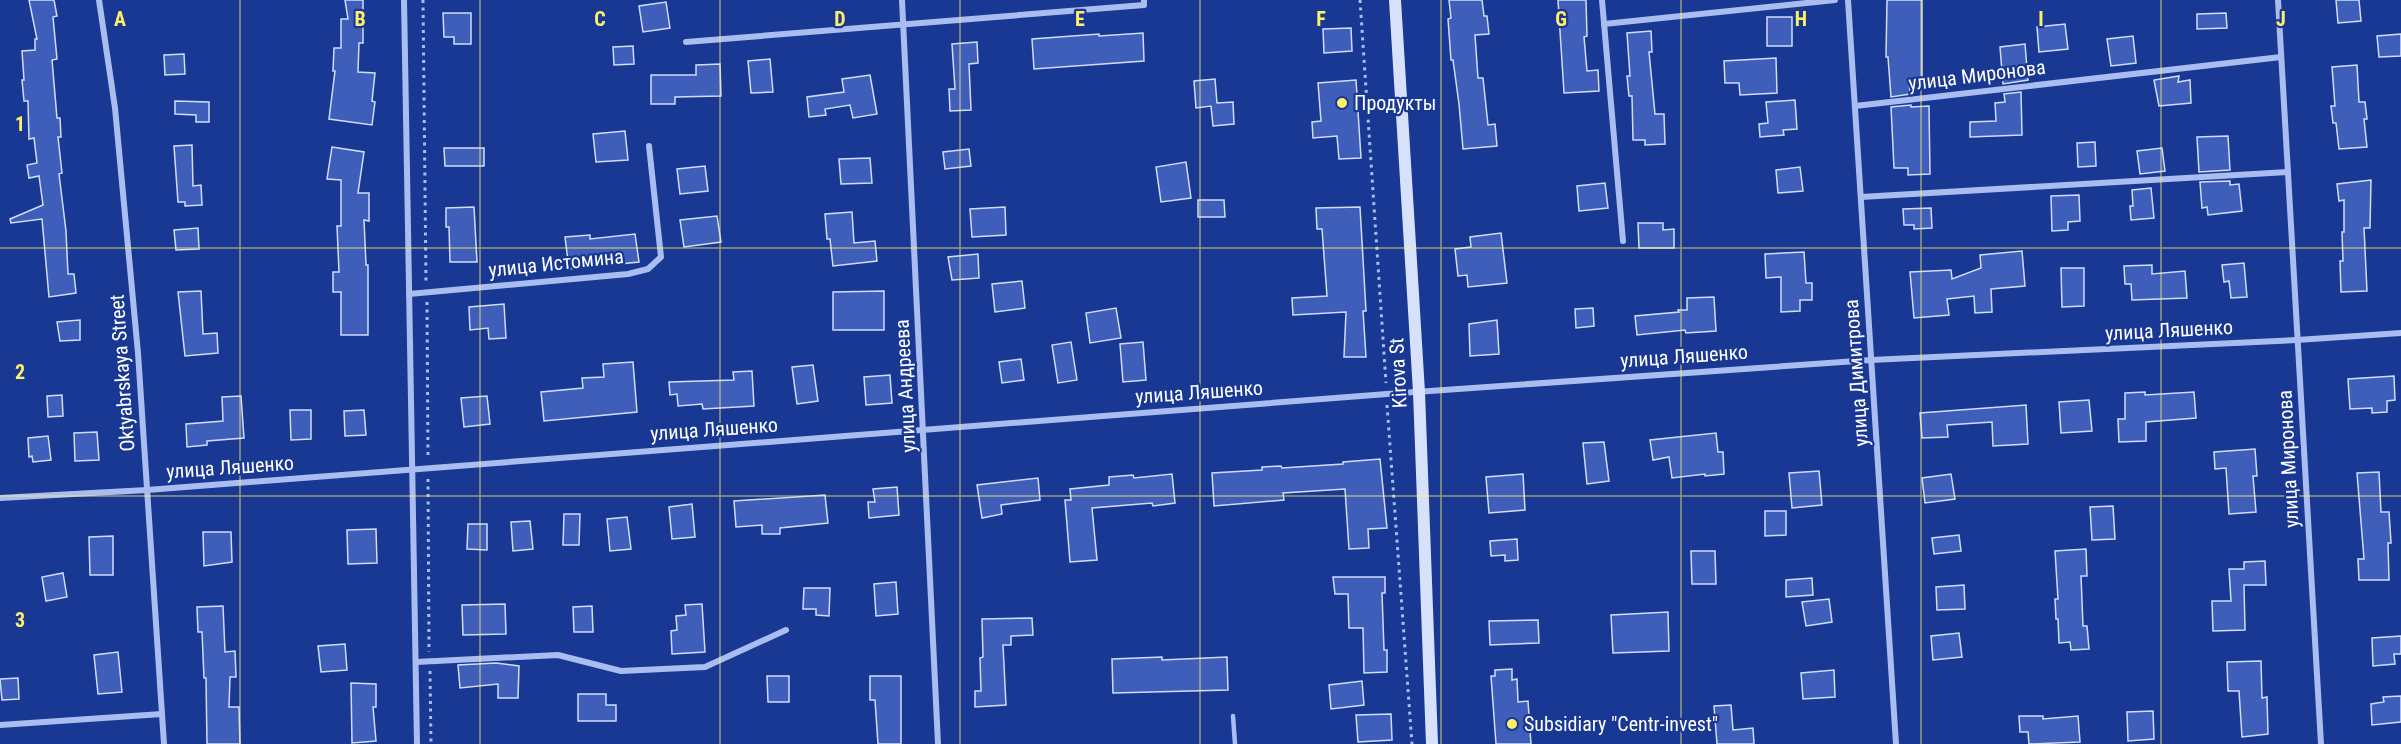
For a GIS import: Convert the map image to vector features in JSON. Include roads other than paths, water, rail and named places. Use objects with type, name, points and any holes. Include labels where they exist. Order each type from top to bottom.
[{"type":"main road","name":"Kirova St","points":[[1395,0],[1419,392],[1432,744]]},
{"type":"street","name":"Oktyabrskaya Street","points":[[99,0],[108,54],[121,168],[138,353],[164,744]]},
{"type":"street","points":[[404,0],[417,744]]},
{"type":"street","name":"улица Андреева","points":[[902,0],[938,744]]},
{"type":"street","points":[[686,42],[1144,5],[1144,0]]},
{"type":"street","points":[[1602,0],[1623,241]]},
{"type":"street","points":[[1604,24],[1835,0]]},
{"type":"street","name":"улица Димитрова","points":[[1848,0],[1896,744]]},
{"type":"street","name":"улица Миронова","points":[[2278,0],[2321,744]]},
{"type":"street","name":"улица Миронова","points":[[1855,106],[2281,57]]},
{"type":"street","name":"улица Истомина","points":[[409,294],[628,274],[648,268],[662,257],[650,146]]},
{"type":"street","points":[[1861,197],[2288,172]]},
{"type":"street","name":"улица Ляшенко","points":[[0,498],[147,490],[1387,394],[1871,360],[2401,333]]},
{"type":"street","points":[[416,662],[558,655],[621,671],[705,667],[786,630]]},
{"type":"street","points":[[0,725],[162,714]]},
{"type":"lane","points":[[1233,716],[1235,744]]},
{"type":"place","name":"Продукты","points":[[1342,103]]},
{"type":"place","name":"Subsidiary \"Centr-invest\"","points":[[1512,724]]}]
